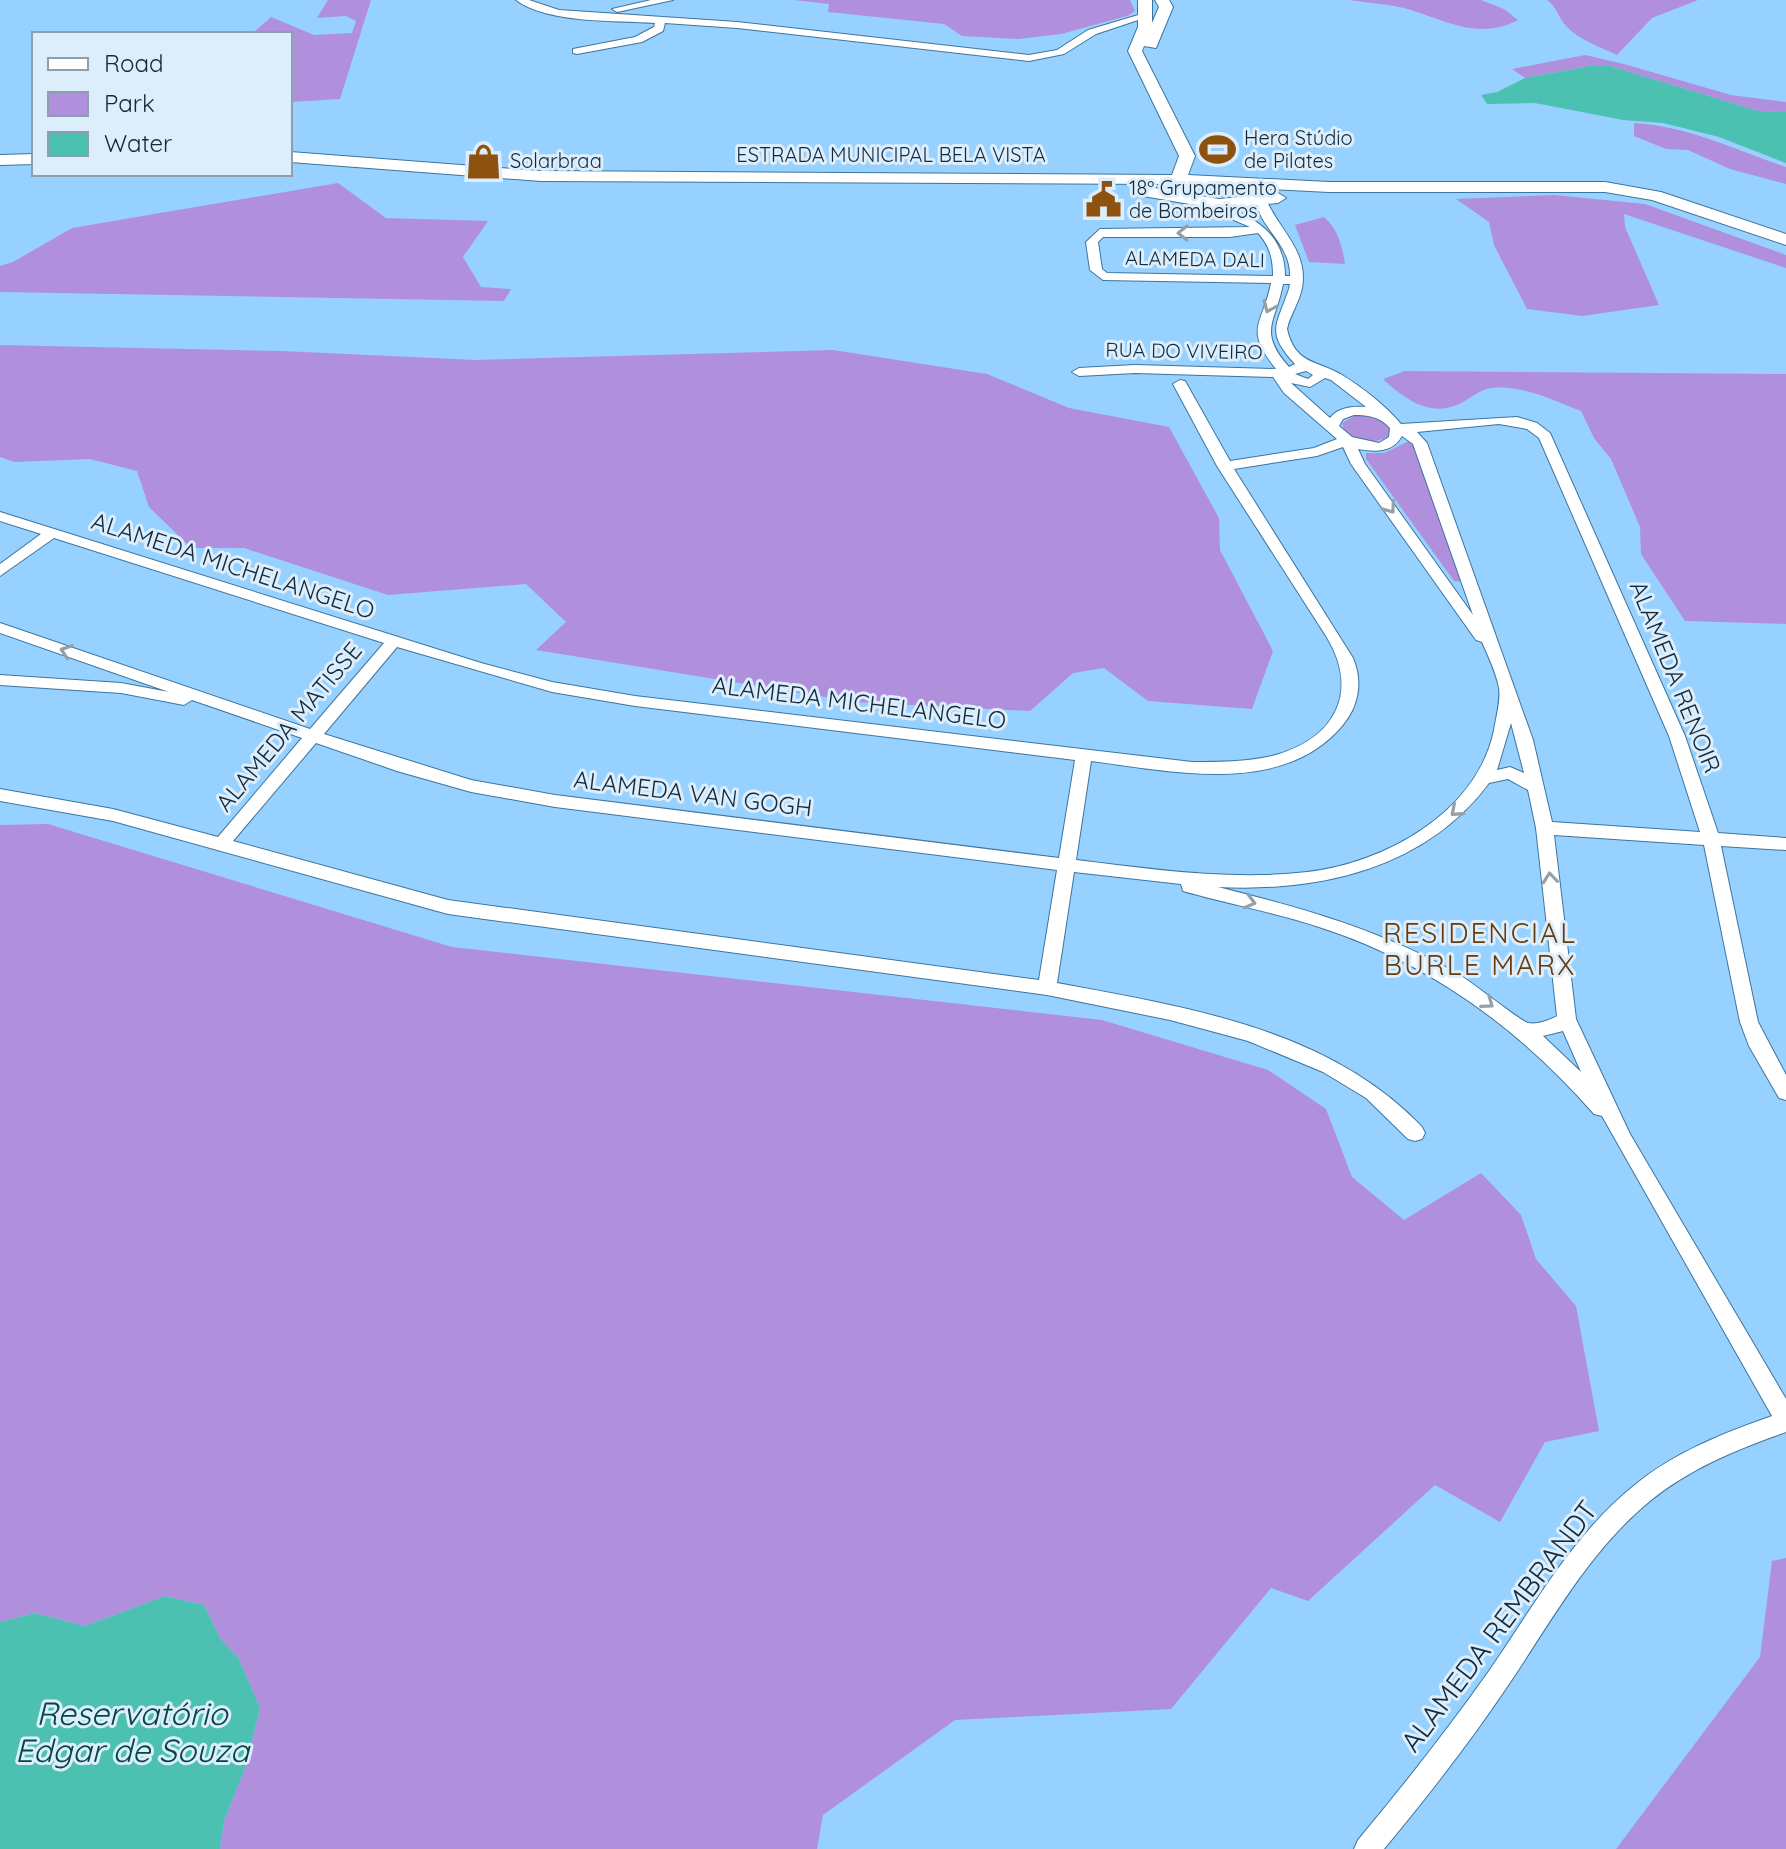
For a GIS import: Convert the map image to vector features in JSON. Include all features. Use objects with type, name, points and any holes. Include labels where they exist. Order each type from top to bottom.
[{"type":"main road","points":[[1203,203],[1178,192],[1178,180],[1187,156],[1135,51],[1142,13],[1160,0],[1166,7],[1150,48],[1151,59],[1203,164],[1215,178],[1227,184]]},
{"type":"main road","name":"ESTRADA MUNICIPAL BELA VISTA","points":[[292,157],[541,176],[1061,177],[1329,187],[1492,187],[1629,194],[1786,242]]},
{"type":"main road","points":[[0,160],[32,159]]},
{"type":"main road","points":[[1061,177],[1203,203],[1262,201],[1329,187]]},
{"type":"main road","points":[[1249,185],[1262,193],[1262,201]]},
{"type":"street","points":[[521,0],[552,12],[661,19],[942,46],[1029,58],[1060,52],[1092,32],[1142,13]]},
{"type":"street","points":[[595,14],[668,0]]},
{"type":"street","points":[[577,51],[646,38],[659,29],[661,19]]},
{"type":"street","points":[[1262,201],[1265,215],[1291,247],[1297,270],[1279,336],[1286,349],[1362,411],[1335,421]]},
{"type":"street","points":[[1203,203],[1234,213],[1261,229],[1278,253],[1278,281],[1263,327],[1289,390],[1335,421]]},
{"type":"street","name":"ALAMEDA DALI","points":[[1261,229],[1230,233],[1100,233],[1092,242],[1096,270],[1103,276],[1117,278],[1296,280]]},
{"type":"street","points":[[1306,367],[1336,377],[1420,443],[1522,729],[1545,828],[1567,1019],[1623,1139],[1786,1421]]},
{"type":"street","name":"RUA DO VIVEIRO","points":[[1079,372],[1106,369],[1306,367]]},
{"type":"street","points":[[1282,369],[1301,383],[1314,382],[1320,376]]},
{"type":"street","points":[[1301,383],[1335,421],[1337,435],[1346,442],[1358,464],[1447,587],[1498,668]]},
{"type":"street","name":"ALAMEDA MICHELANGELO","points":[[0,516],[393,642],[520,679],[588,694],[1192,768],[1250,766],[1275,761],[1313,744],[1336,724],[1346,710],[1351,692],[1347,662],[1224,466],[1180,384]]},
{"type":"street","name":"ALAMEDA RENOIR","points":[[1362,411],[1393,423],[1440,430],[1520,420],[1533,424],[1545,436],[1672,724],[1711,839],[1738,981],[1749,1022],[1786,1092]]},
{"type":"street","points":[[1224,466],[1317,452],[1346,442],[1380,446],[1394,440],[1393,423]]},
{"type":"street","points":[[0,571],[51,533]]},
{"type":"street","points":[[1447,587],[1464,589],[1471,585]]},
{"type":"street","name":"ALAMEDA VAN GOGH","points":[[0,628],[432,776],[513,794],[1148,875]]},
{"type":"street","name":"ALAMEDA MATISSE","points":[[222,843],[393,642]]},
{"type":"street","points":[[121,688],[128,683],[132,674]]},
{"type":"street","name":"ALAMEDA VAN GOGH","points":[[0,680],[121,688],[243,711]]},
{"type":"street","points":[[1148,875],[1288,881],[1359,865],[1394,852],[1451,817],[1484,778],[1502,731],[1507,691]]},
{"type":"street","points":[[1047,988],[1084,754]]},
{"type":"street","points":[[1484,778],[1510,773],[1536,787]]},
{"type":"street","points":[[0,795],[56,804],[222,843],[371,890],[448,907],[1047,988],[1160,1011],[1264,1040],[1327,1066],[1366,1088],[1415,1133]]},
{"type":"street","points":[[1545,828],[1786,844]]},
{"type":"street","points":[[1148,875],[1348,930],[1430,967],[1527,1030],[1579,1082],[1623,1139]]},
{"type":"street","points":[[1288,881],[1286,894],[1295,913]]},
{"type":"street","points":[[1527,1030],[1552,1028],[1567,1019]]},
{"type":"street","name":"ALAMEDA REMBRANDT","points":[[1367,1849],[1482,1702],[1600,1535],[1627,1506],[1662,1478],[1700,1456],[1786,1421]]},
{"type":"green space","points":[[328,0],[371,0],[340,99],[292,102],[292,32],[254,32],[271,17],[314,35],[352,33],[356,21],[346,16],[317,18]]},
{"type":"green space","points":[[794,0],[1130,0],[1135,11],[1127,16],[1061,34],[1018,39],[962,36],[944,24],[828,12],[829,4]]},
{"type":"green space","points":[[1349,0],[1481,0],[1504,9],[1518,20],[1504,26],[1477,29],[1404,8]]},
{"type":"green space","points":[[1547,0],[1698,0],[1652,18],[1617,55],[1571,31]]},
{"type":"green space","points":[[1585,55],[1731,95],[1786,102],[1786,112],[1758,111],[1610,66],[1590,66],[1525,78],[1512,69]]},
{"type":"green space","points":[[1634,123],[1692,134],[1786,167],[1786,184],[1730,169],[1688,150],[1666,149],[1634,136]]},
{"type":"green space","points":[[338,183],[386,218],[488,221],[463,257],[481,287],[511,289],[504,301],[0,292],[0,266],[13,262],[72,228]]},
{"type":"green space","points":[[1554,195],[1645,204],[1786,255],[1786,268],[1624,214],[1625,227],[1659,305],[1582,316],[1527,309],[1494,245],[1489,222],[1456,199]]},
{"type":"green space","points":[[1324,217],[1339,238],[1345,264],[1309,262],[1295,225]]},
{"type":"green space","points":[[0,345],[282,351],[476,360],[833,350],[987,374],[1069,408],[1169,427],[1219,518],[1220,550],[1273,651],[1252,709],[1148,701],[1104,668],[1073,673],[1030,711],[856,702],[536,650],[566,622],[526,584],[388,595],[244,548],[191,548],[149,507],[137,471],[90,459],[14,462],[0,457]]},
{"type":"green space","points":[[1405,371],[1786,374],[1786,624],[1685,621],[1641,554],[1640,527],[1611,459],[1594,438],[1581,411],[1537,394],[1504,388],[1483,390],[1448,408],[1427,407],[1408,399],[1383,379]]},
{"type":"green space","points":[[1356,415],[1372,415],[1389,424],[1391,434],[1371,441],[1355,439],[1344,430],[1342,423]]},
{"type":"green space","points":[[1409,441],[1415,445],[1464,582],[1454,581],[1366,459],[1366,453],[1384,453]]},
{"type":"green space","points":[[48,824],[452,947],[1102,1020],[1268,1070],[1326,1109],[1352,1177],[1404,1220],[1481,1173],[1521,1215],[1536,1259],[1576,1306],[1599,1431],[1545,1442],[1500,1522],[1435,1485],[1308,1601],[1271,1588],[1171,1709],[955,1720],[823,1815],[817,1849],[220,1849],[224,1821],[244,1771],[260,1708],[239,1659],[220,1638],[204,1605],[165,1596],[85,1626],[35,1613],[0,1622],[0,825]]},
{"type":"green space","points":[[1786,1558],[1786,1849],[1616,1849],[1760,1657],[1772,1561]]},
{"type":"water","points":[[1590,66],[1610,66],[1758,111],[1786,112],[1786,163],[1719,137],[1663,123],[1623,120],[1535,103],[1487,104],[1481,95],[1497,92],[1525,78]]},
{"type":"water","name":"Reservatório Edgar de Souza","points":[[165,1596],[204,1605],[220,1638],[239,1659],[260,1708],[244,1771],[224,1821],[220,1849],[0,1849],[0,1622],[35,1613],[85,1626]]},
{"type":"place","name":"Hera Stúdio de Pilates","points":[[1218,149]]},
{"type":"place","name":"Solarbraa","points":[[484,161]]},
{"type":"place","name":"18º Grupamento de Bombeiros","points":[[1103,200]]},
{"type":"district","name":"RESIDENCIAL BURLE MARX","points":[[1480,949]]}]
